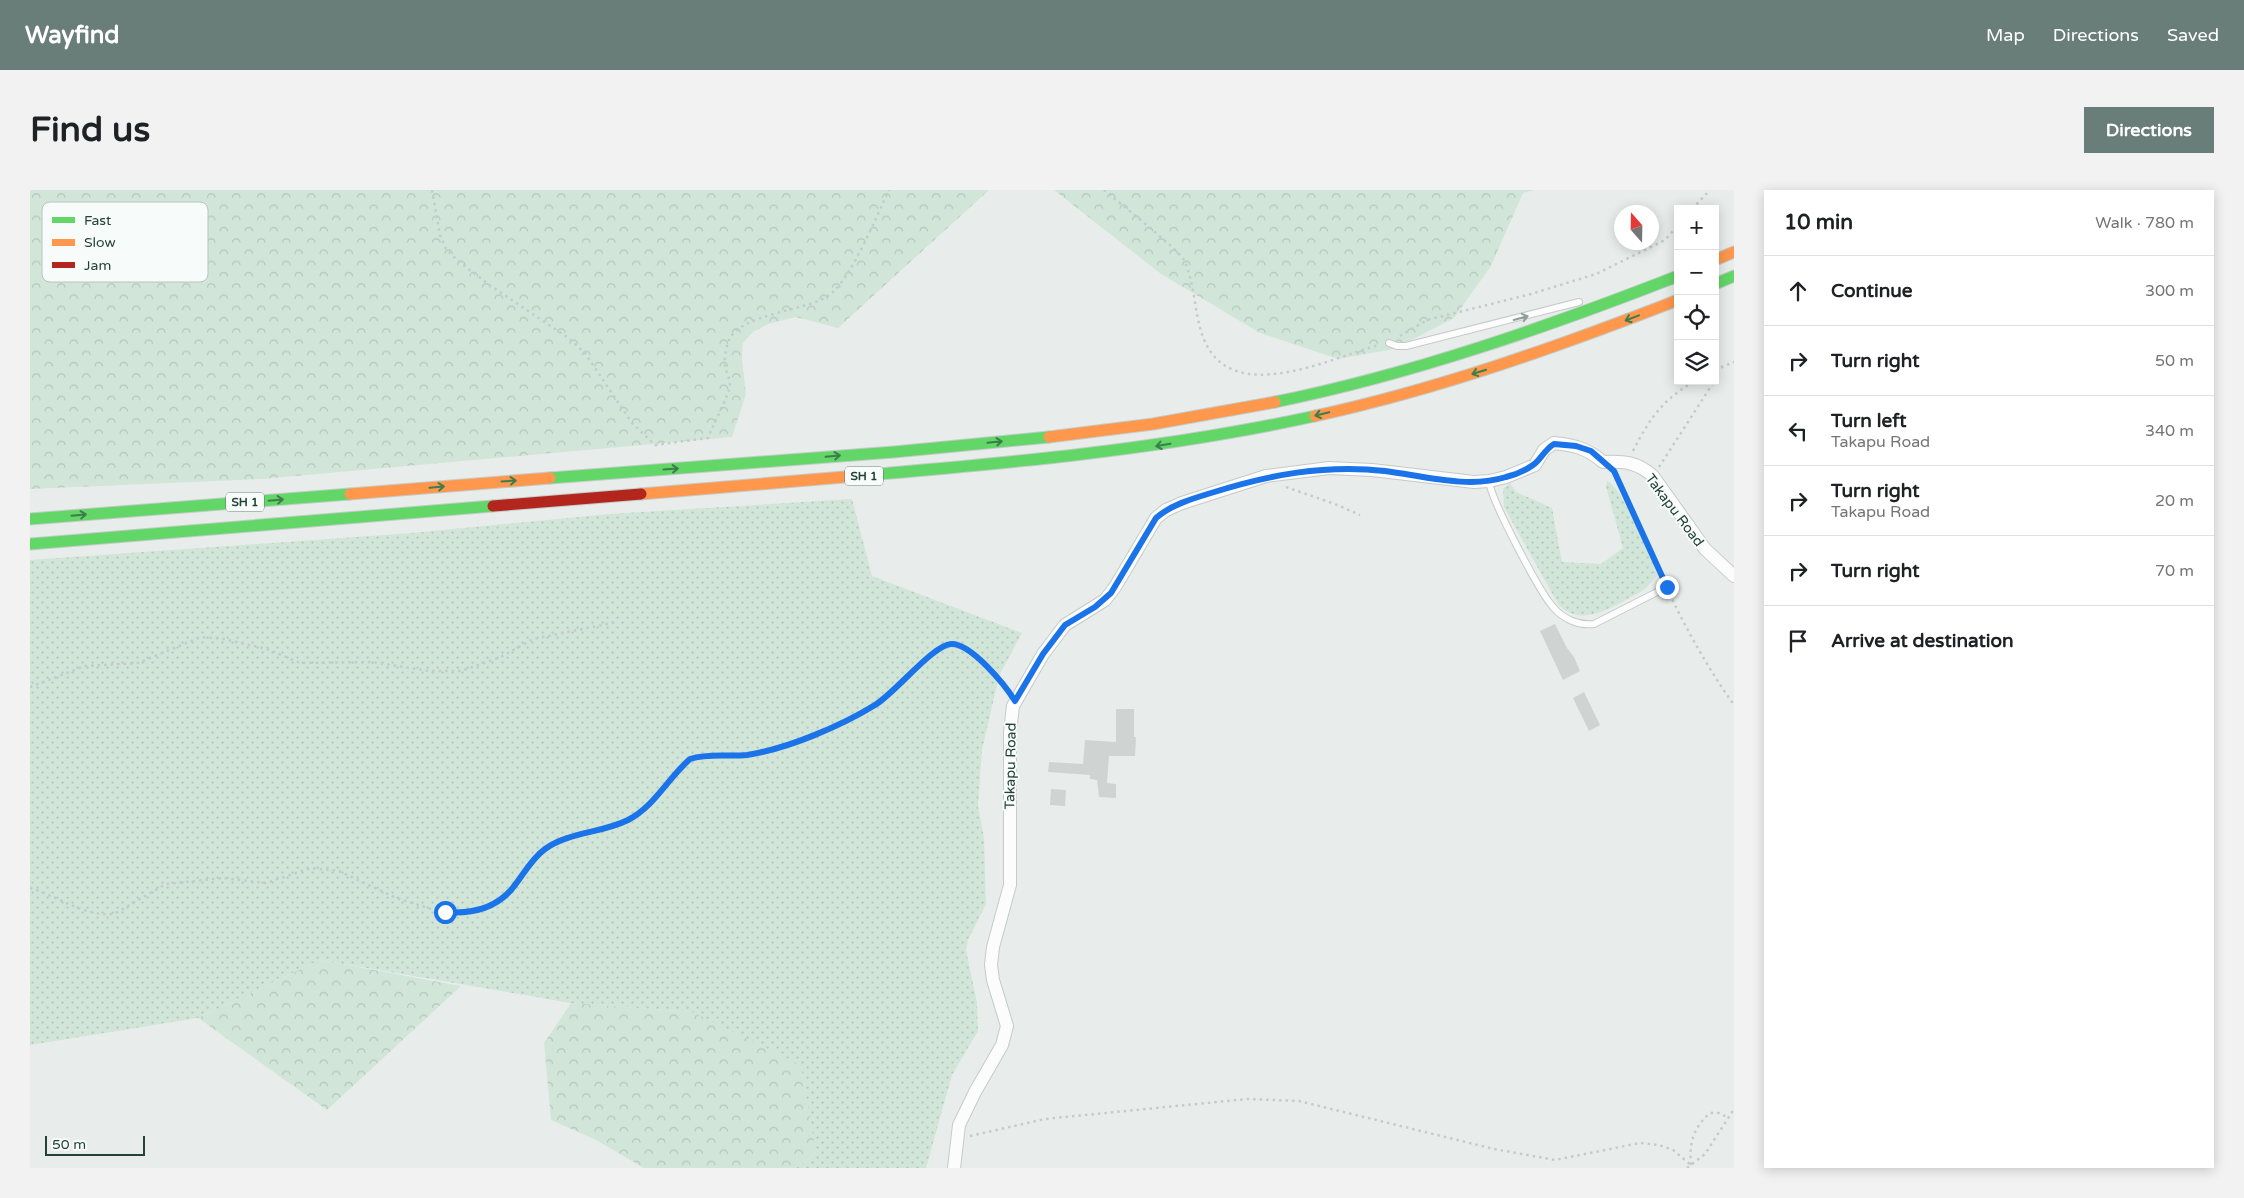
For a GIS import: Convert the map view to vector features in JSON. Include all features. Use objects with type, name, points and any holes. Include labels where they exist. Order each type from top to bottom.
[{"type":"highway","points":[[1719,257],[1734,251]]},
{"type":"highway","points":[[1719,282],[1734,276]]},
{"type":"highway","name":"SH 1","points":[[30,519],[937,447],[1152,424],[1326,390],[1483,340],[1572,317],[1674,278]]},
{"type":"highway","name":"SH 1","points":[[30,544],[979,466],[1132,450],[1281,423],[1410,392],[1529,356],[1674,302]]},
{"type":"street","name":"Takapu Road","points":[[954,1168],[956,1138],[960,1124],[975,1092],[1002,1045],[1007,1026],[993,980],[991,965],[993,946],[1010,885],[1010,732],[1015,701],[1043,654],[1065,625],[1095,607],[1111,593],[1150,525],[1161,513],[1172,507],[1266,476],[1329,468],[1372,470],[1459,481],[1489,480],[1506,477],[1535,465],[1544,450],[1554,444],[1576,446],[1591,451],[1603,462]]},
{"type":"street","name":"Takapu Road","points":[[1627,461],[1642,467],[1653,476],[1705,549],[1734,576]]},
{"type":"street","points":[[1603,462],[1627,461]]},
{"type":"lane","points":[[1609,294],[1674,271]]},
{"type":"lane","points":[[1389,343],[1397,346],[1406,346],[1583,301]]},
{"type":"lane","points":[[1474,330],[1483,340]]},
{"type":"lane","points":[[1489,480],[1493,497],[1523,555],[1549,602],[1564,617],[1583,625],[1594,624],[1657,592]]},
{"type":"path","points":[[432,190],[440,234],[446,249],[458,261],[491,286],[567,337],[585,354],[632,423],[654,445],[708,438],[730,384],[724,364],[729,339],[739,328],[765,316],[809,304],[829,295],[840,284],[850,267],[889,190]]},
{"type":"path","points":[[1104,190],[1184,258],[1203,337],[1212,354],[1235,372],[1254,376],[1318,366],[1361,350],[1389,343],[1427,320],[1531,294],[1596,274],[1665,240],[1674,230]]},
{"type":"path","points":[[1696,205],[1710,190]]},
{"type":"path","points":[[1719,368],[1734,362]]},
{"type":"path","points":[[1627,461],[1651,417],[1678,391],[1688,385]]},
{"type":"path","points":[[1653,476],[1712,385]]},
{"type":"path","points":[[1603,462],[1617,476],[1667,587],[1702,656],[1734,705]]},
{"type":"path","points":[[1284,486],[1336,504],[1360,515]]},
{"type":"path","points":[[30,687],[85,666],[138,663],[201,638],[223,639],[267,649],[300,663],[363,662],[429,671],[461,671],[501,657],[533,639],[617,622]]},
{"type":"path","points":[[30,888],[86,911],[104,915],[114,914],[166,884],[223,878],[266,883],[311,868],[339,871],[394,897],[434,910],[454,913],[480,910],[498,901],[512,890],[536,856],[554,843],[608,828],[642,812],[690,759],[702,755],[735,756],[762,751],[792,742],[840,722],[886,698],[934,652],[948,644],[958,644],[974,654],[1000,681],[1015,701]]},
{"type":"path","points":[[956,1138],[1045,1118],[1247,1099],[1274,1099],[1299,1101],[1494,1149],[1555,1160],[1611,1147],[1640,1143],[1659,1144],[1673,1150],[1691,1165]]},
{"type":"path","points":[[1687,1168],[1705,1154],[1734,1109]]},
{"type":"path","points":[[1691,1165],[1690,1148],[1694,1131],[1702,1120],[1710,1113],[1719,1113],[1729,1118]]},
{"type":"green space","points":[[30,190],[989,190],[838,328],[796,317],[768,324],[753,332],[743,343],[742,360],[746,394],[732,437],[262,479],[30,489]]},
{"type":"green space","points":[[1054,190],[1534,190],[1523,193],[1491,266],[1454,318],[1394,349],[1338,359],[1260,333],[1161,274]]},
{"type":"green space","points":[[1607,481],[1621,496],[1643,539],[1658,575],[1645,589],[1609,609],[1588,615],[1577,615],[1567,611],[1558,604],[1504,507],[1503,489],[1510,483],[1516,492],[1552,508],[1562,562],[1601,564],[1623,548],[1606,487]]},
{"type":"green space","points":[[852,499],[872,576],[1022,633],[999,676],[982,750],[978,806],[984,838],[986,904],[968,940],[966,950],[977,1003],[978,1031],[952,1075],[926,1168],[796,1168],[816,1153],[692,1012],[571,1003],[320,960],[198,1018],[30,1045],[30,560],[412,533],[610,514]]},
{"type":"green space","points":[[320,960],[461,986],[327,1110],[198,1018]]},
{"type":"green space","points":[[571,1003],[692,1012],[801,1065],[816,1153],[796,1168],[644,1168],[596,1140],[551,1120],[544,1043]]},
{"type":"building","points":[[1555,624],[1580,671],[1563,680],[1540,631]]},
{"type":"building","points":[[1584,692],[1600,725],[1589,731],[1573,698]]},
{"type":"building","points":[[1116,709],[1134,709],[1134,737],[1136,737],[1135,756],[1109,756],[1107,783],[1116,784],[1116,798],[1099,797],[1097,780],[1090,779],[1090,775],[1048,772],[1049,762],[1083,764],[1085,740],[1116,742]]},
{"type":"building","points":[[1051,789],[1066,790],[1065,806],[1050,805]]},
{"type":"traffic: fast","points":[[1719,282],[1734,276]]},
{"type":"traffic: fast","points":[[1275,402],[1378,378],[1479,348],[1674,277]]},
{"type":"traffic: fast","points":[[856,476],[1087,454],[1258,428],[1315,416]]},
{"type":"traffic: fast","points":[[550,478],[894,452],[1049,437]]},
{"type":"traffic: fast","points":[[30,519],[350,494]]},
{"type":"traffic: fast","points":[[30,544],[493,506]]},
{"type":"traffic: slow","points":[[1719,258],[1734,252]]},
{"type":"traffic: slow","points":[[1315,416],[1453,380],[1544,350],[1674,302]]},
{"type":"traffic: slow","points":[[1049,437],[1153,424],[1275,402]]},
{"type":"traffic: slow","points":[[641,494],[856,476]]},
{"type":"traffic: slow","points":[[350,494],[550,478]]},
{"type":"traffic: jam","points":[[493,506],[641,494]]},
{"type":"route","points":[[445,912],[454,913],[480,910],[492,905],[512,890],[536,856],[554,843],[608,828],[627,821],[642,812],[690,759],[702,755],[735,756],[762,751],[792,742],[874,706],[895,691],[934,652],[948,644],[958,644],[974,654],[1000,681],[1015,701],[1043,654],[1065,625],[1095,607],[1111,593],[1141,540],[1156,518],[1166,510],[1182,503],[1266,476],[1308,470],[1345,468],[1480,482],[1506,477],[1535,465],[1544,450],[1554,444],[1576,446],[1591,451],[1614,471],[1667,587]]}]
